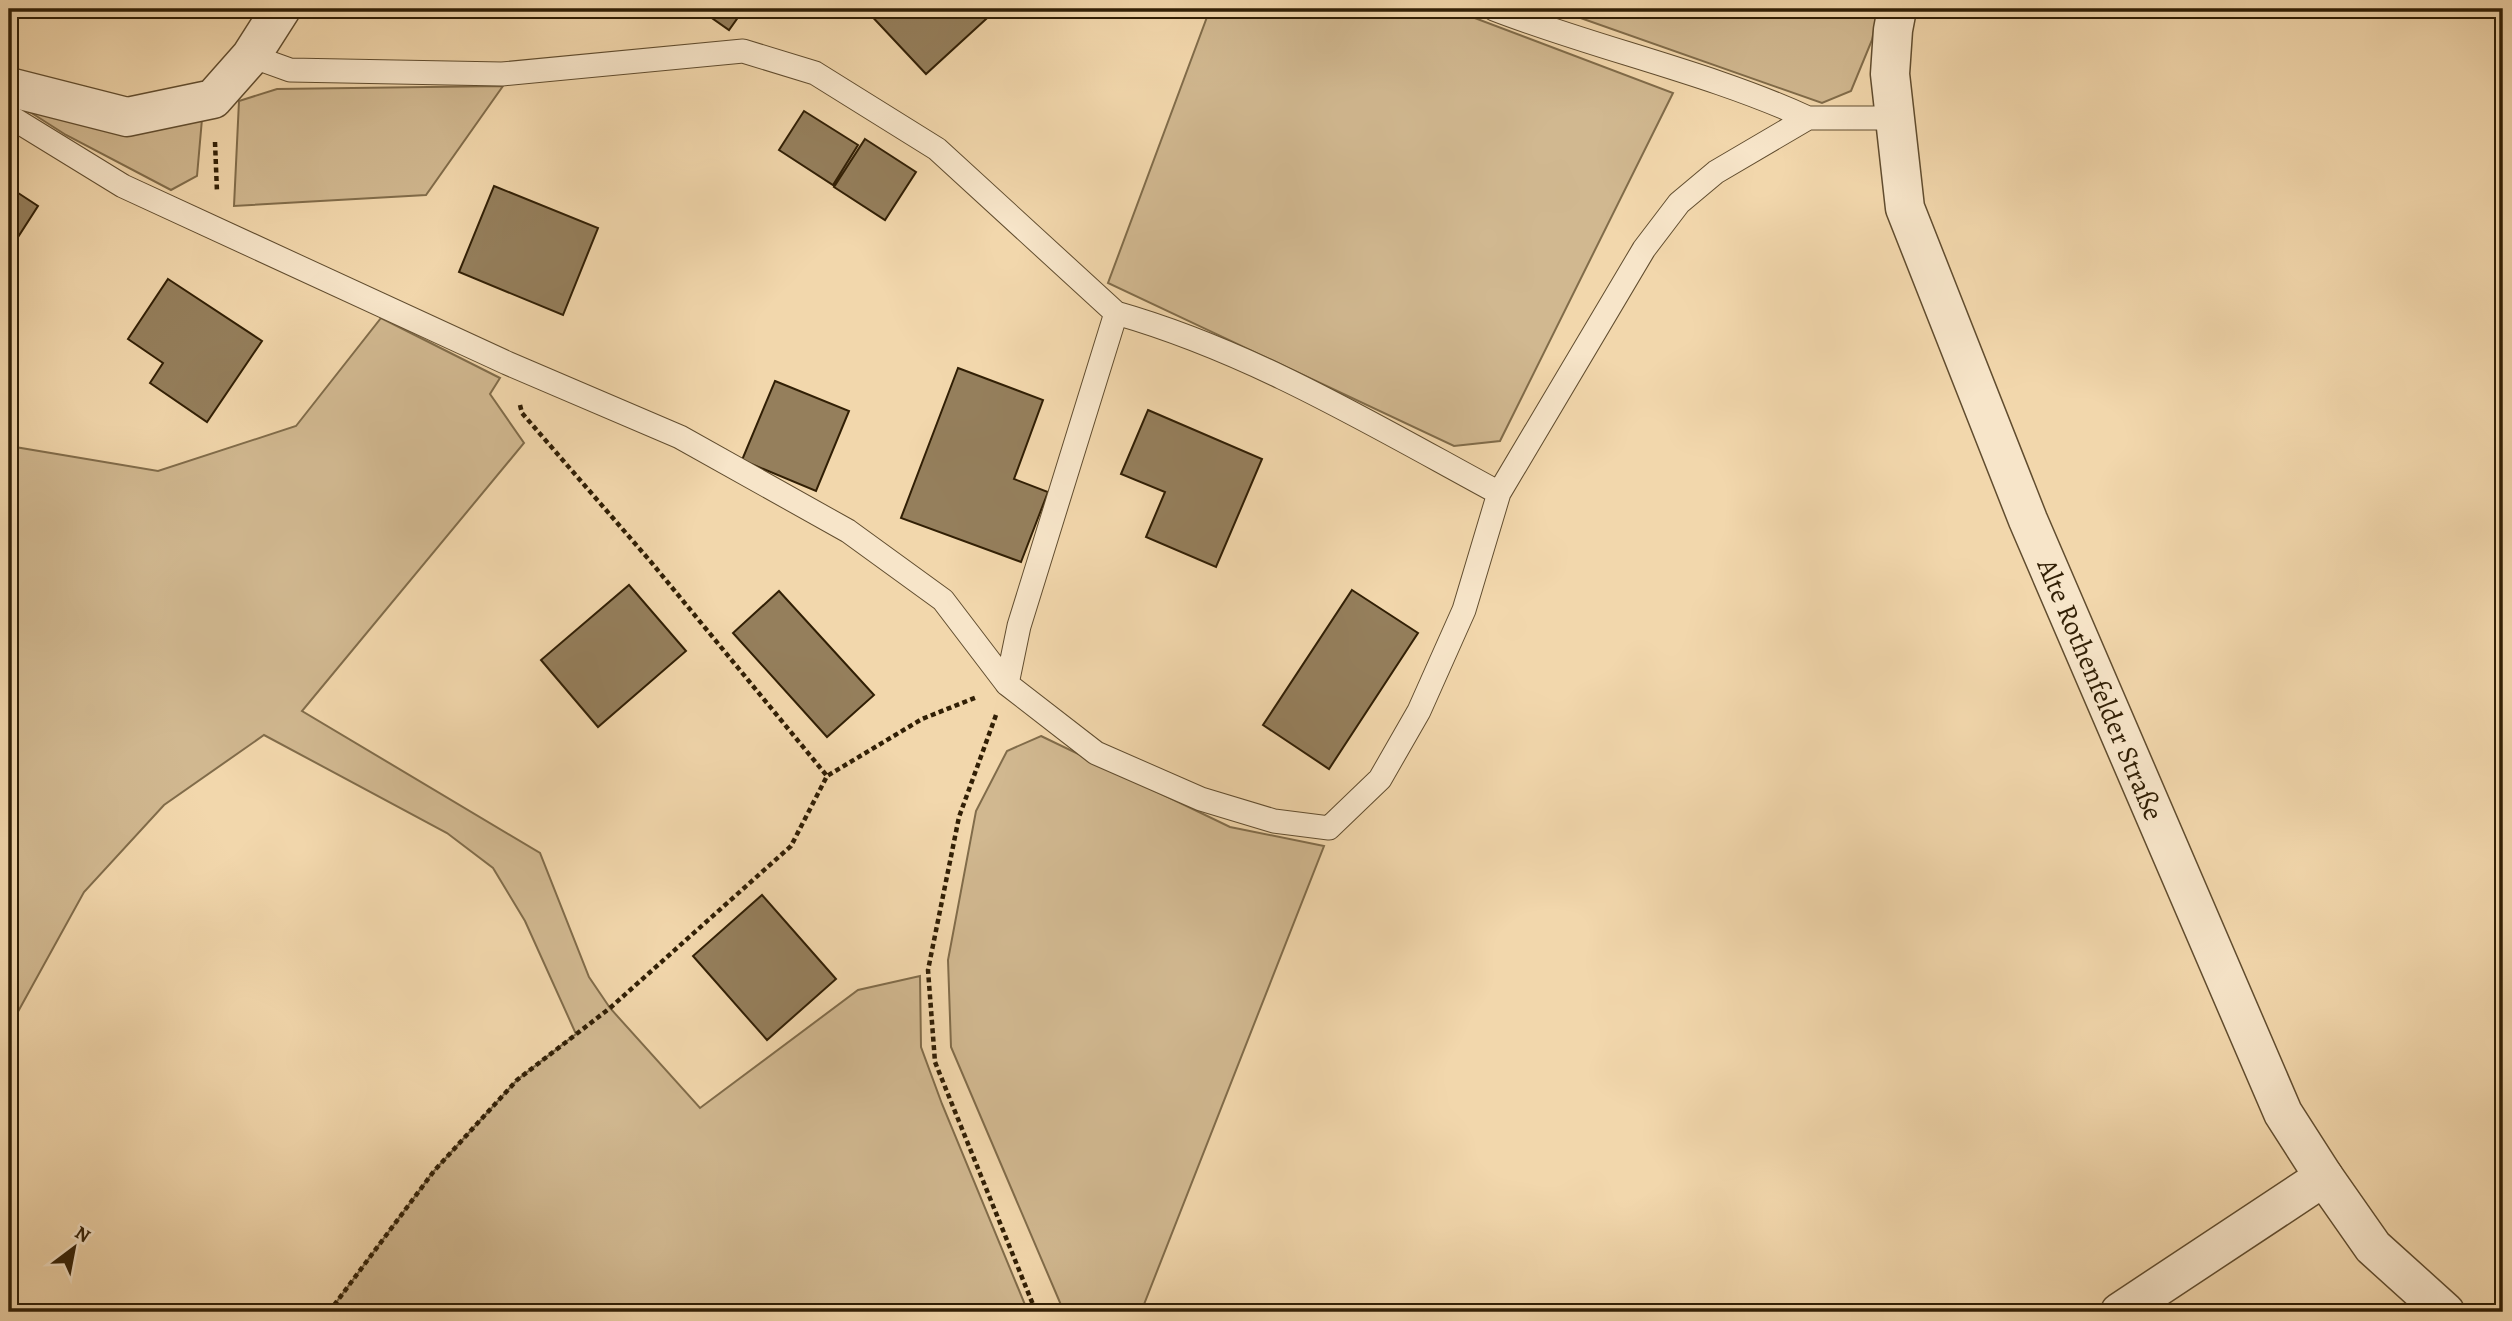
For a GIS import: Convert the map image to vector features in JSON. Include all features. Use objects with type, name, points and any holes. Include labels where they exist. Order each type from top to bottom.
[{"type":"street","points":[[9,87],[127,117],[213,99],[251,56],[281,9]]},
{"type":"street","name":"Alte Rothenfelder Straße","points":[[1897,9],[1890,74],[1905,208],[2028,520],[2283,1113],[2323,1177],[2373,1247],[2445,1312]]},
{"type":"street","points":[[2120,1312],[2323,1177]]},
{"type":"lane","points":[[1494,9],[1547,29],[1768,99],[1808,118],[1894,118]]},
{"type":"lane","points":[[251,56],[290,69],[502,74],[743,51],[815,74],[937,149],[1116,313],[1165,327],[1287,379],[1499,493]]},
{"type":"lane","points":[[9,116],[123,186],[508,363],[680,437],[848,531],[943,600],[1007,684],[1096,753],[1201,799],[1274,821],[1329,828],[1380,779],[1419,711],[1464,610],[1499,493],[1644,249],[1679,203],[1716,172],[1808,118]]},
{"type":"lane","points":[[1007,684],[1019,626],[1116,313]]},
{"type":"path","points":[[213,99],[219,230]]},
{"type":"path","points":[[508,363],[522,413],[651,562],[827,776]]},
{"type":"path","points":[[330,1312],[348,1284],[434,1171],[517,1080],[610,1008],[791,846],[827,776],[922,719],[1007,684]]},
{"type":"path","points":[[1007,684],[959,817],[929,970],[935,1062],[1036,1312]]},
{"type":"shaded area","points":[[1210,9],[1451,9],[1673,93],[1500,441],[1454,446],[1108,283]]},
{"type":"shaded area","points":[[1555,9],[1878,9],[1872,40],[1851,91],[1822,103]]},
{"type":"shaded area","points":[[503,86],[426,195],[234,206],[239,101],[277,89]]},
{"type":"shaded area","points":[[19,105],[202,119],[197,176],[171,190],[66,135]]},
{"type":"shaded area","points":[[381,318],[500,378],[490,394],[524,443],[302,711],[540,853],[589,977],[610,1008],[700,1108],[858,990],[920,976],[921,1047],[1028,1312],[329,1312],[434,1171],[517,1080],[576,1034],[525,921],[493,868],[447,833],[264,735],[164,805],[84,892],[9,1028],[9,446],[158,471],[296,426]]},
{"type":"shaded area","points":[[1041,736],[1230,827],[1324,846],[1141,1312],[1064,1312],[951,1047],[948,960],[976,811],[1007,751]]},
{"type":"building","points":[[699,9],[744,9],[729,30]]},
{"type":"building","points":[[865,9],[997,9],[926,74]]},
{"type":"building","points":[[804,111],[858,145],[833,185],[779,150]]},
{"type":"building","points":[[865,139],[916,172],[885,220],[834,187]]},
{"type":"building","points":[[494,186],[598,228],[563,315],[459,272]]},
{"type":"building","points":[[9,187],[38,206],[9,251]]},
{"type":"building","points":[[168,279],[262,341],[207,422],[150,383],[163,363],[128,339]]},
{"type":"building","points":[[958,368],[1043,400],[1014,479],[1048,492],[1021,562],[901,518]]},
{"type":"building","points":[[775,381],[849,411],[816,491],[742,460]]},
{"type":"building","points":[[1148,410],[1262,459],[1216,567],[1146,537],[1165,492],[1121,474]]},
{"type":"building","points":[[629,585],[686,651],[598,727],[541,660]]},
{"type":"building","points":[[1352,590],[1418,633],[1329,769],[1263,725]]},
{"type":"building","points":[[779,591],[874,695],[827,737],[733,633]]},
{"type":"building","points":[[762,895],[836,979],[767,1040],[693,956]]}]
